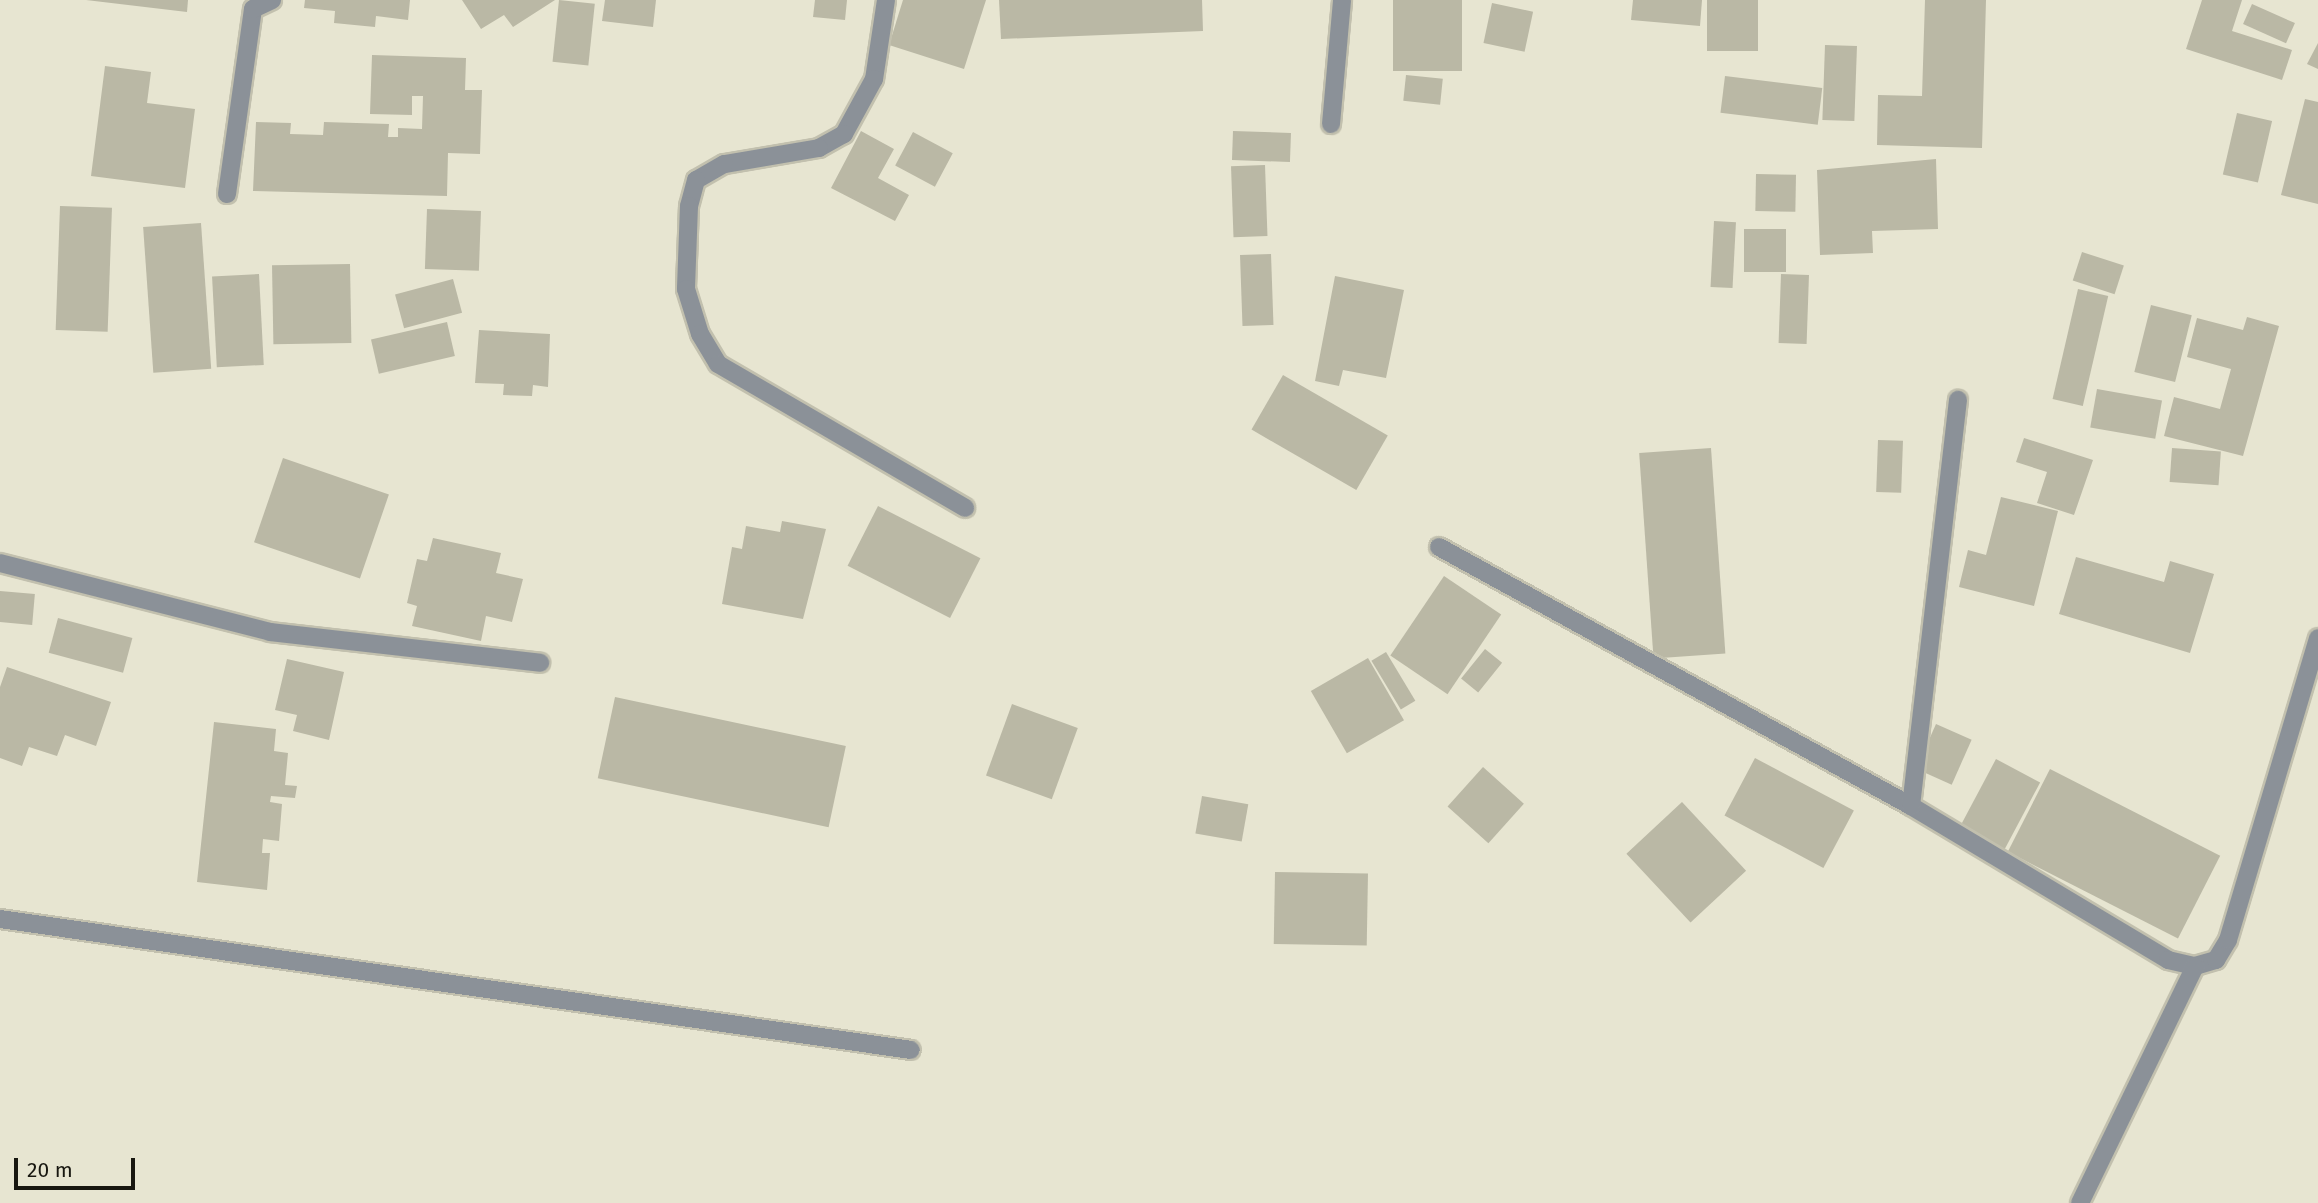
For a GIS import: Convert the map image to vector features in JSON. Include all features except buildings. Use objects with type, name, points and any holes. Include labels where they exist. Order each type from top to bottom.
[{"type":"street","points":[[227,194],[253,9],[272,0]]},
{"type":"street","points":[[886,0],[874,79],[844,134],[819,148],[724,164],[696,180],[689,206],[686,289],[700,334],[718,365],[965,508]]},
{"type":"street","points":[[1331,124],[1342,0]]},
{"type":"street","points":[[1911,806],[1958,400]]},
{"type":"street","points":[[1439,547],[1911,806],[2168,960],[2195,966],[2216,960],[2228,940],[2318,638]]},
{"type":"street","points":[[0,563],[270,632],[540,663]]},
{"type":"street","points":[[0,919],[911,1049]]},
{"type":"street","points":[[2080,1203],[2195,966]]}]
